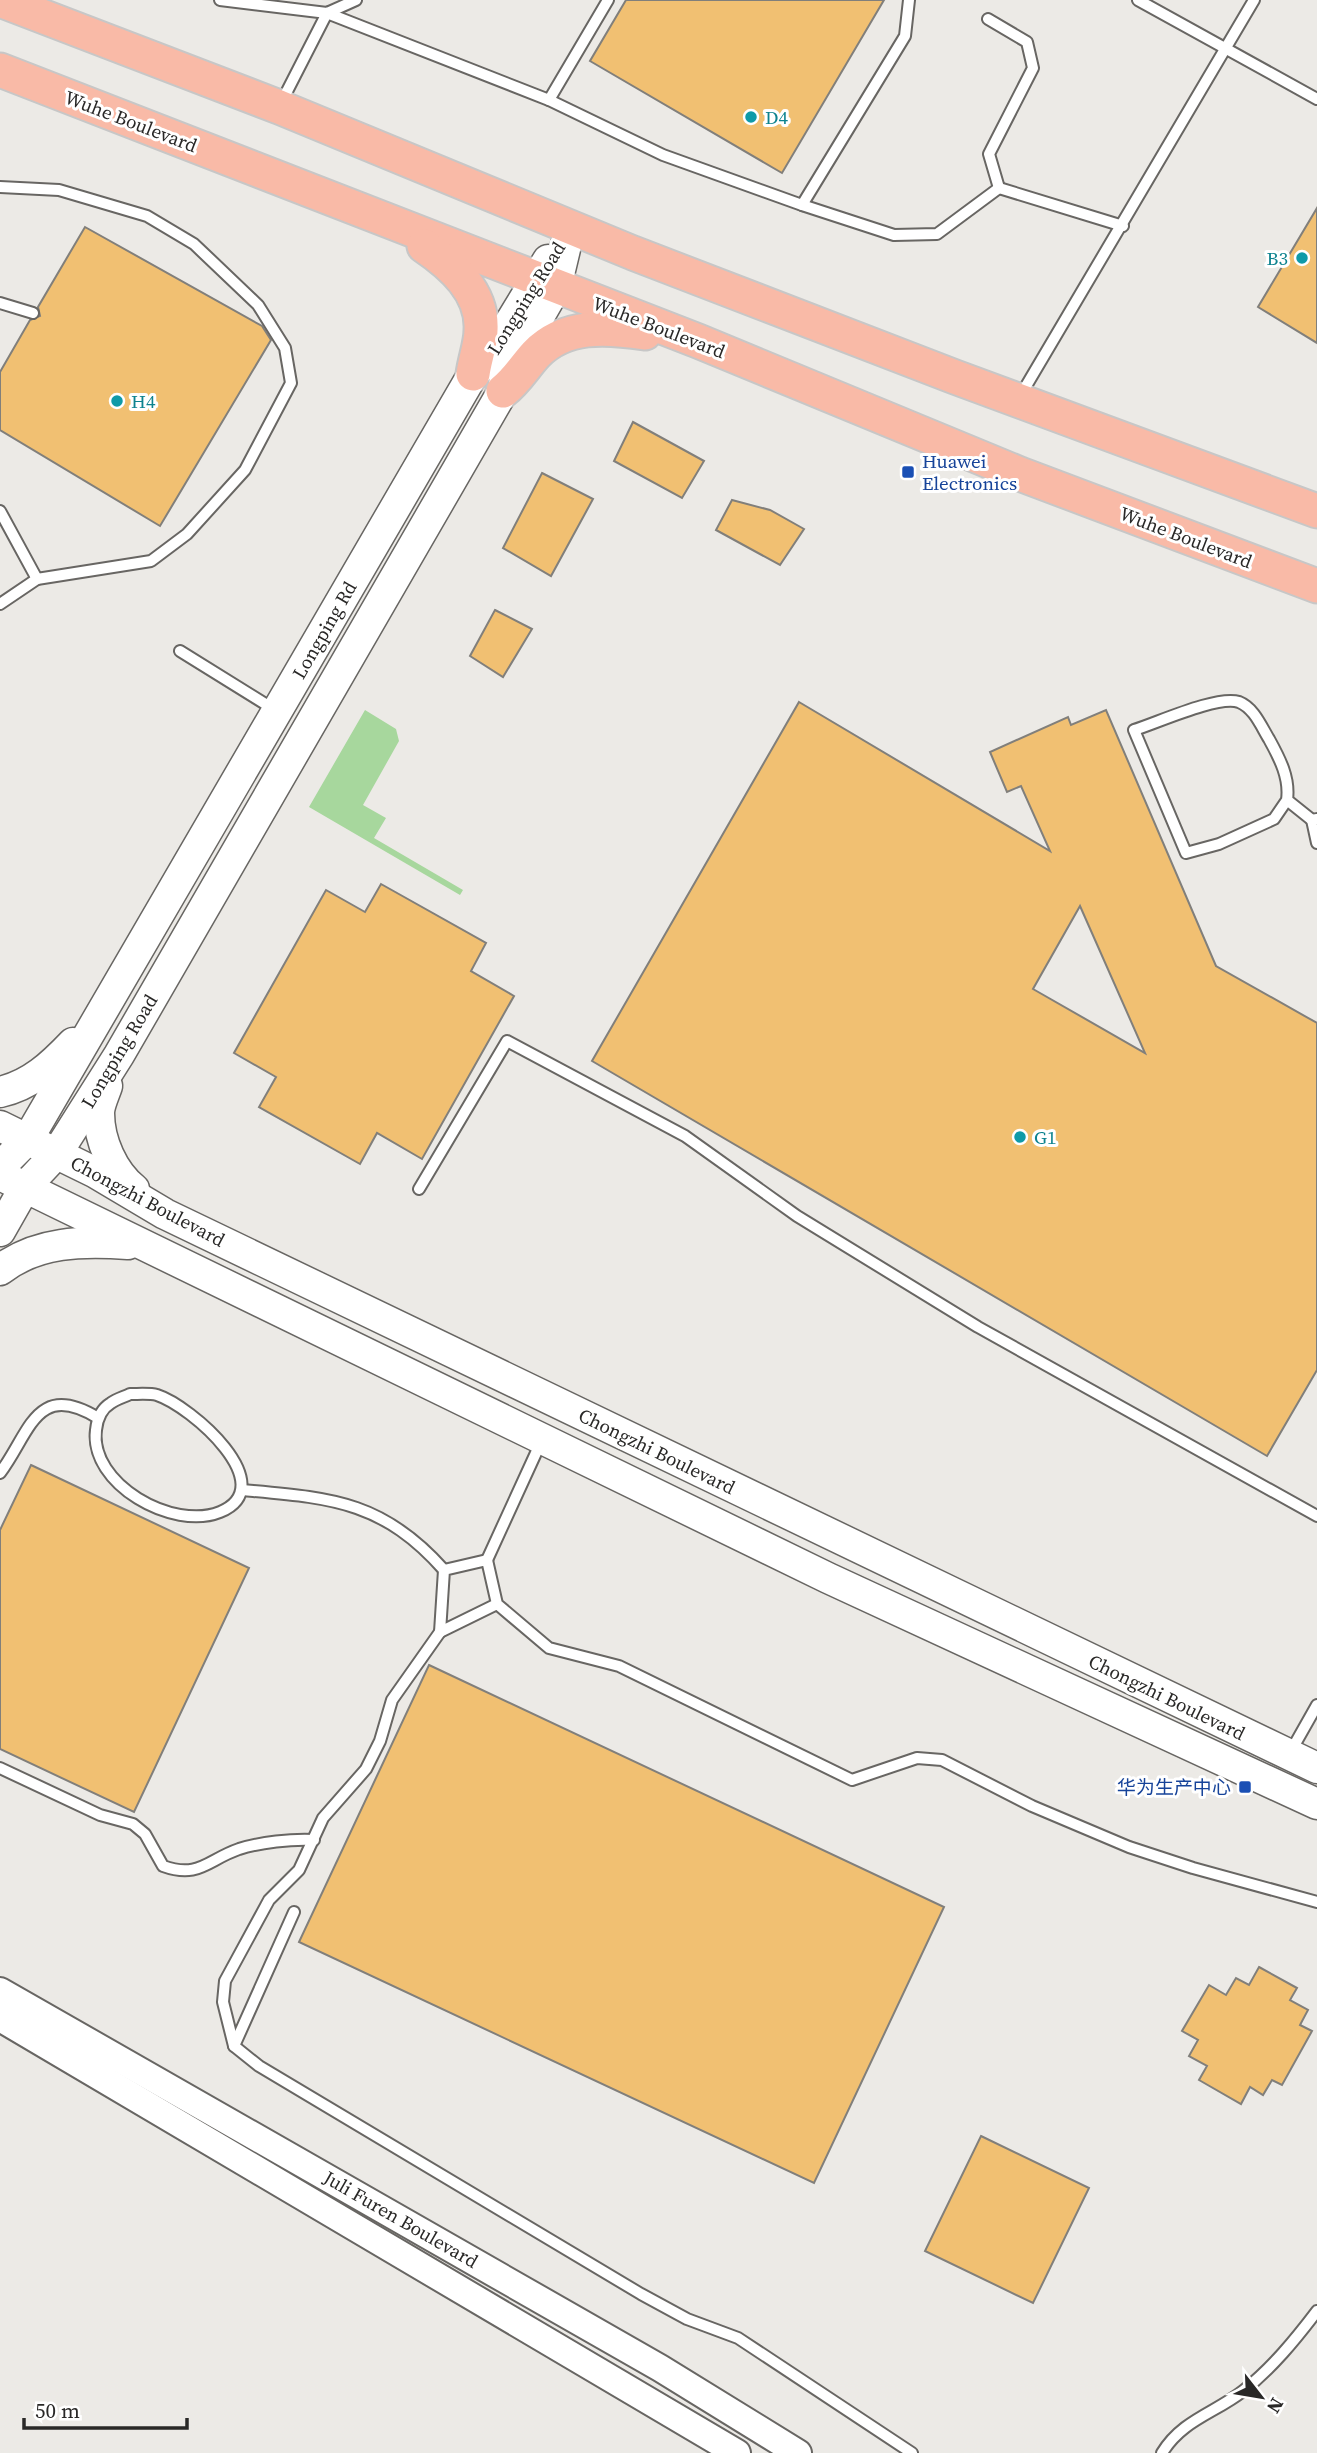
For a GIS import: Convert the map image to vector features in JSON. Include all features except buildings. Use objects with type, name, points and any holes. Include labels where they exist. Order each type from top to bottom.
[{"type":"main road","points":[[0,0],[279,107],[570,228],[1017,400],[1317,511]]},
{"type":"main road","name":"Wuhe Boulevard","points":[[0,70],[698,341],[1020,474],[1317,586]]},
{"type":"main road","points":[[393,224],[444,261],[468,286],[475,298],[482,327],[473,373]]},
{"type":"main road","name":"Longping Road","points":[[503,391],[506,374],[570,228]]},
{"type":"main road","name":"Longping Road","points":[[473,373],[486,362],[545,283]]},
{"type":"main road","points":[[503,391],[517,380],[528,363],[548,344],[576,331],[630,331],[698,341]]},
{"type":"main road","name":"Longping Rd","points":[[277,712],[473,373]]},
{"type":"main road","name":"Longping Rd","points":[[119,1055],[503,391]]},
{"type":"main road","name":"Longping Road","points":[[0,1167],[28,1139],[277,712]]},
{"type":"main road","points":[[0,1092],[20,1087],[52,1065],[103,1012]]},
{"type":"main road","points":[[119,1055],[99,1111],[102,1139],[114,1166],[127,1183],[164,1214]]},
{"type":"main road","name":"Longping Road","points":[[0,1231],[13,1181],[57,1153],[119,1055]]},
{"type":"main road","name":"Chongzhi Boulevard","points":[[0,1126],[57,1153],[164,1214],[1317,1768]]},
{"type":"main road","name":"Chongzhi Boulevard","points":[[13,1181],[828,1578],[1317,1804]]},
{"type":"main road","points":[[0,1270],[34,1252],[57,1245],[85,1241],[146,1246]]},
{"type":"street","name":"Juli Furen Boulevard","points":[[0,1991],[660,2368],[798,2453]]},
{"type":"street","name":"Juli Furen Boulevard","points":[[0,2018],[737,2453]]},
{"type":"lane","points":[[220,0],[327,13],[549,100],[663,155],[894,235],[937,234],[999,188]]},
{"type":"lane","points":[[279,107],[327,13],[356,0]]},
{"type":"lane","points":[[549,100],[608,0]]},
{"type":"lane","points":[[803,205],[905,36],[909,0]]},
{"type":"lane","points":[[1138,0],[1317,99]]},
{"type":"lane","points":[[1017,400],[1123,226],[1254,0]]},
{"type":"lane","points":[[988,19],[1027,42],[1033,68],[989,154],[999,188]]},
{"type":"lane","points":[[0,187],[59,190],[97,201],[147,216],[194,244],[258,305],[285,348],[291,383],[245,470],[187,534],[151,561],[37,579],[0,604]]},
{"type":"lane","points":[[999,188],[1123,226]]},
{"type":"lane","points":[[0,303],[33,313]]},
{"type":"lane","points":[[0,511],[37,579]]},
{"type":"lane","points":[[180,651],[277,712]]},
{"type":"lane","points":[[1223,700],[1239,702],[1253,712],[1274,747],[1289,783],[1287,800],[1274,819],[1219,844],[1186,853],[1134,730],[1223,700]]},
{"type":"lane","points":[[1287,800],[1315,819],[1317,843]]},
{"type":"lane","points":[[419,1189],[507,1041],[685,1136],[797,1216],[978,1327],[1317,1516]]},
{"type":"lane","points":[[130,1394],[156,1394],[181,1408],[209,1432],[235,1461],[243,1475],[243,1490],[233,1506],[216,1514],[190,1517],[159,1510],[129,1492],[106,1469],[94,1443],[98,1418],[109,1404],[130,1394]]},
{"type":"lane","points":[[0,1473],[30,1422],[47,1407],[64,1403],[80,1407],[98,1418]]},
{"type":"lane","points":[[542,1440],[486,1560],[497,1604],[555,1650],[620,1666],[852,1780],[917,1758],[943,1760],[1032,1806],[1129,1847],[1193,1868],[1317,1902]]},
{"type":"lane","points":[[243,1490],[322,1498],[360,1507],[395,1525],[424,1548],[444,1570],[440,1632]]},
{"type":"lane","points":[[444,1570],[486,1560]]},
{"type":"lane","points":[[497,1604],[440,1632],[392,1700],[380,1741],[366,1769],[323,1818],[299,1870],[269,1900],[225,1981],[223,2002],[234,2046],[259,2066],[641,2294],[687,2319],[738,2338],[912,2453]]},
{"type":"lane","points":[[1289,1755],[1317,1705]]},
{"type":"lane","points":[[0,1768],[100,1815],[133,1824],[145,1834],[163,1866],[179,1871],[200,1870],[240,1849],[314,1840]]},
{"type":"lane","points":[[234,2046],[295,1912]]},
{"type":"lane","points":[[1162,2453],[1183,2427],[1242,2392],[1284,2354],[1317,2311]]},
{"type":"green space","points":[[365,710],[396,729],[399,741],[363,805],[386,818],[374,838],[463,890],[460,895],[309,807]]},
{"type":"place","name":"D4","points":[[751,117]]},
{"type":"place","name":"B3","points":[[1302,258]]},
{"type":"place","name":"H4","points":[[117,401]]},
{"type":"place","name":"Huawei Electronics","points":[[908,472]]},
{"type":"place","name":"G1","points":[[1020,1137]]},
{"type":"place","name":"华为生产中心","points":[[1245,1787]]}]
